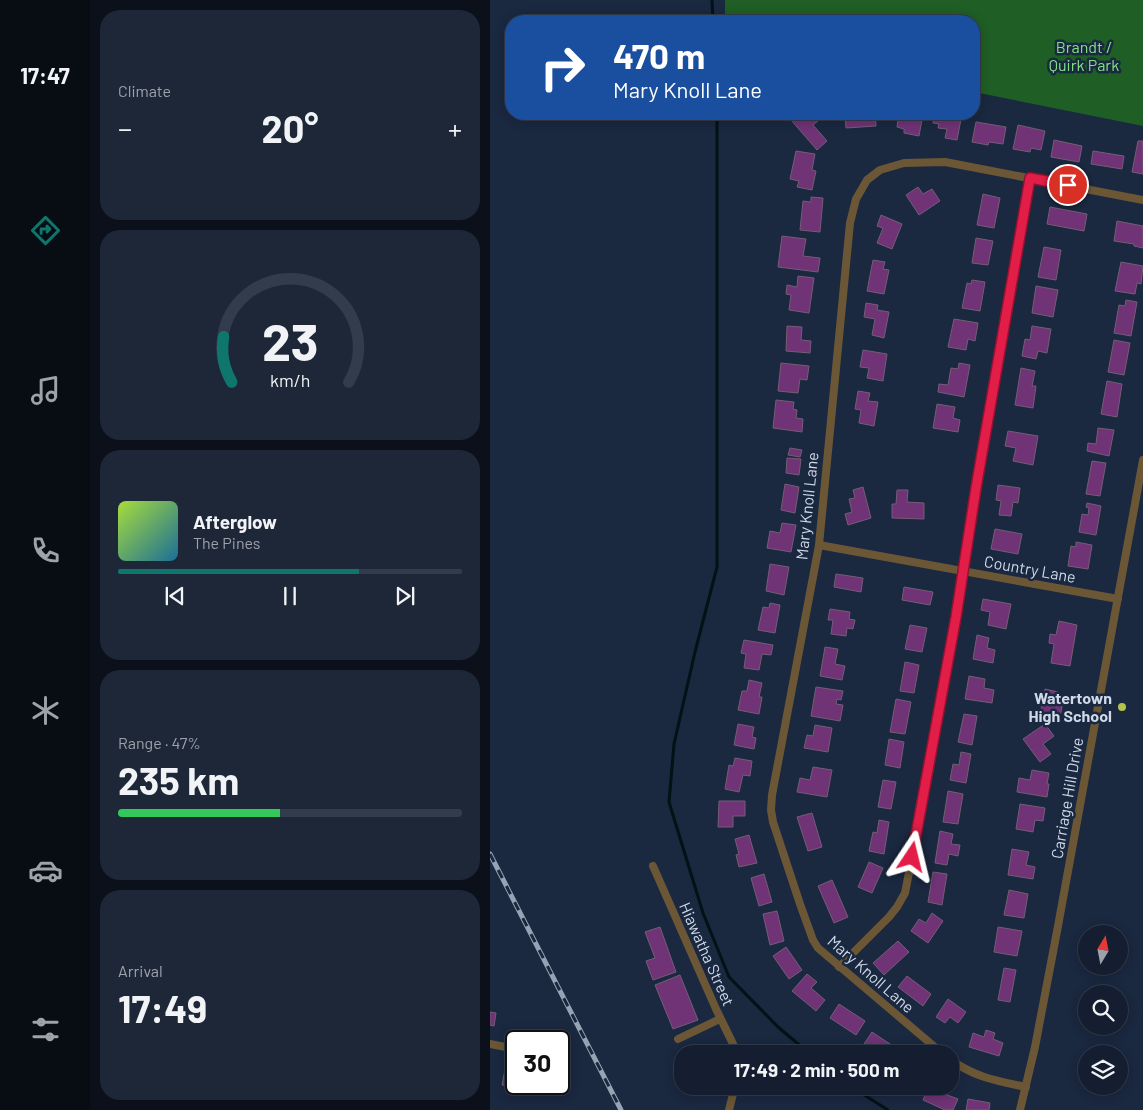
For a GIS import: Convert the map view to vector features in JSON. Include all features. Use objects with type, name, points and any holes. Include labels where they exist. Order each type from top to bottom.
[{"type":"street","name":"Mary Knoll Lane","points":[[932,1045],[838,967],[813,940],[773,822],[771,810],[772,795],[819,545],[850,223],[856,199],[866,180],[880,170],[904,163],[945,162],[1143,200]]},
{"type":"street","points":[[838,967],[889,917],[905,894],[964,571],[976,488],[1030,178]]},
{"type":"street","name":"Carriage Hill Drive","points":[[1020,1110],[1058,926],[1143,460]]},
{"type":"street","name":"Country Lane","points":[[819,545],[1118,599]]},
{"type":"street","name":"Hiawatha Street","points":[[652,866],[734,1045]]},
{"type":"street","points":[[678,1039],[720,1018]]},
{"type":"street","points":[[490,1044],[505,1047]]},
{"type":"street","points":[[959,1066],[982,1077],[1026,1087]]},
{"type":"street","points":[[729,1110],[733,1095]]},
{"type":"green space","name":"Brandt / Quirk Park","points":[[725,0],[1143,0],[1143,126],[980,93],[980,15],[725,15]]},
{"type":"building","points":[[791,120],[819,120],[813,125],[827,141],[817,150]]},
{"type":"building","points":[[845,120],[876,120],[876,126],[846,128]]},
{"type":"building","points":[[898,120],[922,120],[919,136],[904,133],[904,129],[897,127]]},
{"type":"building","points":[[933,120],[961,120],[957,140],[945,138],[947,129],[938,128],[939,124],[933,123]]},
{"type":"building","points":[[976,122],[1006,127],[1003,144],[989,142],[988,145],[972,142]]},
{"type":"building","points":[[1018,125],[1045,131],[1041,150],[1031,148],[1030,152],[1013,149]]},
{"type":"building","points":[[1054,140],[1082,146],[1079,162],[1051,157]]},
{"type":"building","points":[[1138,141],[1143,141],[1143,174],[1132,172]]},
{"type":"building","points":[[796,151],[815,154],[812,170],[816,171],[812,190],[797,187],[799,181],[790,179]]},
{"type":"building","points":[[1093,151],[1124,156],[1122,169],[1091,164]]},
{"type":"building","points":[[918,187],[923,194],[932,189],[940,201],[919,215],[906,195]]},
{"type":"building","points":[[983,194],[1000,198],[994,228],[977,225]]},
{"type":"building","points":[[811,197],[823,198],[820,232],[800,230],[803,201],[811,202]]},
{"type":"building","points":[[1050,207],[1087,214],[1084,231],[1047,224]]},
{"type":"building","points":[[881,215],[902,224],[892,249],[877,243],[883,228],[877,226]]},
{"type":"building","points":[[1117,221],[1143,226],[1143,248],[1134,246],[1134,244],[1114,241]]},
{"type":"building","points":[[782,236],[806,239],[803,256],[820,258],[818,272],[778,267]]},
{"type":"building","points":[[976,238],[993,241],[988,265],[972,263]]},
{"type":"building","points":[[1044,247],[1061,250],[1056,280],[1038,277]]},
{"type":"building","points":[[873,260],[885,262],[883,269],[889,270],[884,294],[867,291]]},
{"type":"building","points":[[1121,262],[1143,266],[1141,284],[1137,283],[1135,294],[1115,291]]},
{"type":"building","points":[[798,276],[814,278],[809,313],[789,310],[791,295],[786,294],[787,285],[797,287]]},
{"type":"building","points":[[972,280],[985,282],[980,311],[962,308],[967,283],[971,284]]},
{"type":"building","points":[[1036,286],[1058,290],[1053,317],[1032,313]]},
{"type":"building","points":[[1126,300],[1137,302],[1131,336],[1114,333],[1119,305],[1125,306]]},
{"type":"building","points":[[866,303],[878,305],[877,310],[889,312],[884,338],[872,335],[875,319],[864,317]]},
{"type":"building","points":[[954,319],[978,323],[975,341],[968,339],[966,350],[948,347]]},
{"type":"building","points":[[787,326],[802,327],[801,340],[811,341],[810,353],[786,351]]},
{"type":"building","points":[[1032,326],[1051,329],[1047,353],[1038,351],[1036,359],[1022,356],[1025,339],[1030,340]]},
{"type":"building","points":[[1114,340],[1130,343],[1124,375],[1108,372]]},
{"type":"building","points":[[863,350],[887,354],[883,381],[867,378],[869,368],[860,367]]},
{"type":"building","points":[[781,363],[809,366],[807,380],[800,379],[798,393],[778,391]]},
{"type":"building","points":[[959,363],[970,365],[964,397],[938,392],[939,384],[948,385],[951,368],[958,369]]},
{"type":"building","points":[[1021,368],[1035,371],[1032,386],[1036,386],[1033,408],[1015,405]]},
{"type":"building","points":[[1107,381],[1122,384],[1117,417],[1101,414]]},
{"type":"building","points":[[858,391],[870,393],[868,401],[878,402],[874,426],[859,423],[861,410],[855,409]]},
{"type":"building","points":[[776,400],[794,402],[793,409],[797,410],[796,418],[803,419],[802,432],[773,428]]},
{"type":"building","points":[[937,404],[955,407],[953,418],[960,420],[958,432],[933,428]]},
{"type":"building","points":[[1098,428],[1114,430],[1109,456],[1087,451],[1088,443],[1096,444]]},
{"type":"building","points":[[1008,431],[1038,436],[1033,465],[1013,461],[1016,448],[1005,446]]},
{"type":"building","points":[[790,448],[802,450],[800,457],[788,455]]},
{"type":"building","points":[[787,458],[801,459],[799,475],[786,473]]},
{"type":"building","points":[[1092,461],[1106,463],[1100,496],[1086,494]]},
{"type":"building","points":[[785,484],[799,487],[795,513],[781,510]]},
{"type":"building","points":[[998,485],[1020,488],[1018,503],[1013,502],[1011,516],[999,515],[1001,501],[996,500]]},
{"type":"building","points":[[863,487],[871,518],[848,525],[845,514],[852,512],[849,499],[855,498],[853,490]]},
{"type":"building","points":[[897,490],[908,490],[907,502],[924,503],[924,519],[892,518],[892,504],[896,504]]},
{"type":"building","points":[[1087,503],[1101,506],[1096,535],[1079,532],[1082,514],[1088,515],[1089,508],[1086,507]]},
{"type":"building","points":[[782,523],[796,525],[791,552],[767,548],[770,531],[780,533]]},
{"type":"building","points":[[995,529],[1022,534],[1018,554],[991,549]]},
{"type":"building","points":[[1076,542],[1092,545],[1088,569],[1068,566],[1071,546],[1076,547]]},
{"type":"building","points":[[770,564],[789,567],[784,595],[766,591]]},
{"type":"building","points":[[836,574],[863,578],[861,592],[834,587]]},
{"type":"building","points":[[904,587],[933,592],[930,605],[902,600]]},
{"type":"building","points":[[983,599],[1011,604],[1006,629],[988,625],[990,612],[981,610]]},
{"type":"building","points":[[770,603],[780,605],[775,633],[758,630],[763,607],[769,608]]},
{"type":"building","points":[[830,609],[850,612],[849,619],[855,620],[853,629],[847,628],[846,636],[831,634],[833,620],[828,620]]},
{"type":"building","points":[[1059,621],[1077,625],[1070,666],[1051,663],[1054,644],[1049,643],[1050,634],[1056,635]]},
{"type":"building","points":[[910,625],[927,628],[922,652],[905,649]]},
{"type":"building","points":[[977,635],[989,638],[987,648],[995,650],[993,663],[973,659]]},
{"type":"building","points":[[744,640],[773,645],[771,655],[762,654],[759,670],[744,668],[746,654],[741,653]]},
{"type":"building","points":[[825,647],[838,649],[835,664],[845,666],[842,680],[820,676]]},
{"type":"building","points":[[905,662],[919,665],[914,693],[900,691]]},
{"type":"building","points":[[969,676],[985,679],[984,688],[994,690],[992,703],[965,699]]},
{"type":"building","points":[[749,680],[762,683],[759,697],[762,697],[759,714],[738,710],[742,691],[747,691]]},
{"type":"building","points":[[816,687],[843,691],[841,700],[837,699],[836,704],[843,705],[840,721],[811,716]]},
{"type":"building","points":[[1045,689],[1058,692],[1056,705],[1062,706],[1060,718],[1040,715]]},
{"type":"building","points":[[896,699],[911,702],[905,734],[890,732]]},
{"type":"building","points":[[964,714],[977,716],[972,745],[958,742]]},
{"type":"building","points":[[738,724],[754,727],[752,737],[756,738],[754,749],[734,745]]},
{"type":"building","points":[[1045,724],[1054,736],[1043,744],[1051,754],[1040,762],[1023,739]]},
{"type":"building","points":[[815,725],[832,728],[828,752],[804,748],[807,735],[813,736]]},
{"type":"building","points":[[889,739],[904,742],[900,768],[885,765]]},
{"type":"building","points":[[961,752],[971,754],[966,783],[950,780],[953,764],[959,765]]},
{"type":"building","points":[[735,758],[752,761],[750,776],[743,775],[739,792],[725,789],[729,765],[733,766]]},
{"type":"building","points":[[813,767],[832,770],[827,797],[797,792],[800,778],[810,780]]},
{"type":"building","points":[[1032,770],[1049,773],[1047,797],[1017,792],[1019,778],[1030,780]]},
{"type":"building","points":[[883,780],[896,782],[891,809],[878,807]]},
{"type":"building","points":[[948,791],[963,794],[958,824],[943,822]]},
{"type":"building","points":[[719,801],[745,801],[745,816],[733,816],[733,827],[718,827]]},
{"type":"building","points":[[1020,804],[1045,808],[1043,821],[1035,820],[1033,832],[1016,829]]},
{"type":"building","points":[[812,813],[822,847],[808,851],[797,817]]},
{"type":"building","points":[[879,820],[889,822],[884,854],[869,851],[873,832],[877,833]]},
{"type":"building","points":[[940,831],[953,834],[951,844],[960,845],[958,856],[949,854],[947,865],[935,863]]},
{"type":"building","points":[[749,835],[757,863],[739,867],[736,855],[739,854],[735,839]]},
{"type":"building","points":[[1012,849],[1029,852],[1026,865],[1035,867],[1033,879],[1008,875]]},
{"type":"building","points":[[869,862],[883,868],[872,893],[858,887]]},
{"type":"building","points":[[933,872],[947,874],[942,905],[928,902]]},
{"type":"building","points":[[764,874],[772,902],[759,906],[751,878]]},
{"type":"building","points":[[832,880],[848,917],[834,923],[818,886]]},
{"type":"building","points":[[1009,890],[1028,894],[1024,918],[1004,915]]},
{"type":"building","points":[[777,911],[784,941],[770,945],[763,914]]},
{"type":"building","points":[[932,913],[943,921],[928,943],[911,931],[919,919],[926,923]]},
{"type":"building","points":[[660,927],[676,972],[653,980],[646,961],[655,958],[645,932]]},
{"type":"building","points":[[998,927],[1022,931],[1017,956],[994,952]]},
{"type":"building","points":[[898,941],[909,952],[884,975],[873,963]]},
{"type":"building","points":[[786,947],[802,970],[789,979],[773,956]]},
{"type":"building","points":[[1004,968],[1016,970],[1010,1002],[998,1000]]},
{"type":"building","points":[[807,974],[817,982],[811,988],[825,1000],[816,1011],[792,991]]},
{"type":"building","points":[[680,975],[698,1020],[673,1029],[655,985]]},
{"type":"building","points":[[907,976],[931,994],[923,1006],[898,987]]},
{"type":"building","points":[[948,999],[966,1012],[958,1023],[950,1017],[945,1023],[936,1017]]},
{"type":"building","points":[[839,1004],[865,1021],[856,1035],[830,1018]]},
{"type":"building","points":[[490,1012],[496,1013],[494,1026],[490,1025]]},
{"type":"building","points":[[986,1030],[995,1033],[993,1039],[1003,1043],[999,1056],[969,1047],[973,1033],[984,1037]]},
{"type":"building","points":[[872,1032],[892,1045],[863,1045]]},
{"type":"building","points":[[505,1070],[505,1085],[502,1085]]},
{"type":"building","points":[[925,1095],[947,1095],[958,1099],[953,1110],[945,1110],[923,1100]]},
{"type":"building","points":[[968,1099],[990,1103],[989,1110],[966,1110]]},
{"type":"waterway","points":[[712,0],[713,15]]},
{"type":"waterway","points":[[717,120],[717,567],[674,744],[669,802],[703,913],[729,977],[778,1027],[799,1045]]},
{"type":"waterway","points":[[864,1095],[888,1110]]},
{"type":"railway","points":[[490,854],[621,1110]]},
{"type":"place","name":"Watertown High School","points":[[1122,707]]},
{"type":"route","points":[[912,857],[964,571],[976,488],[1030,178],[1068,185]]}]
